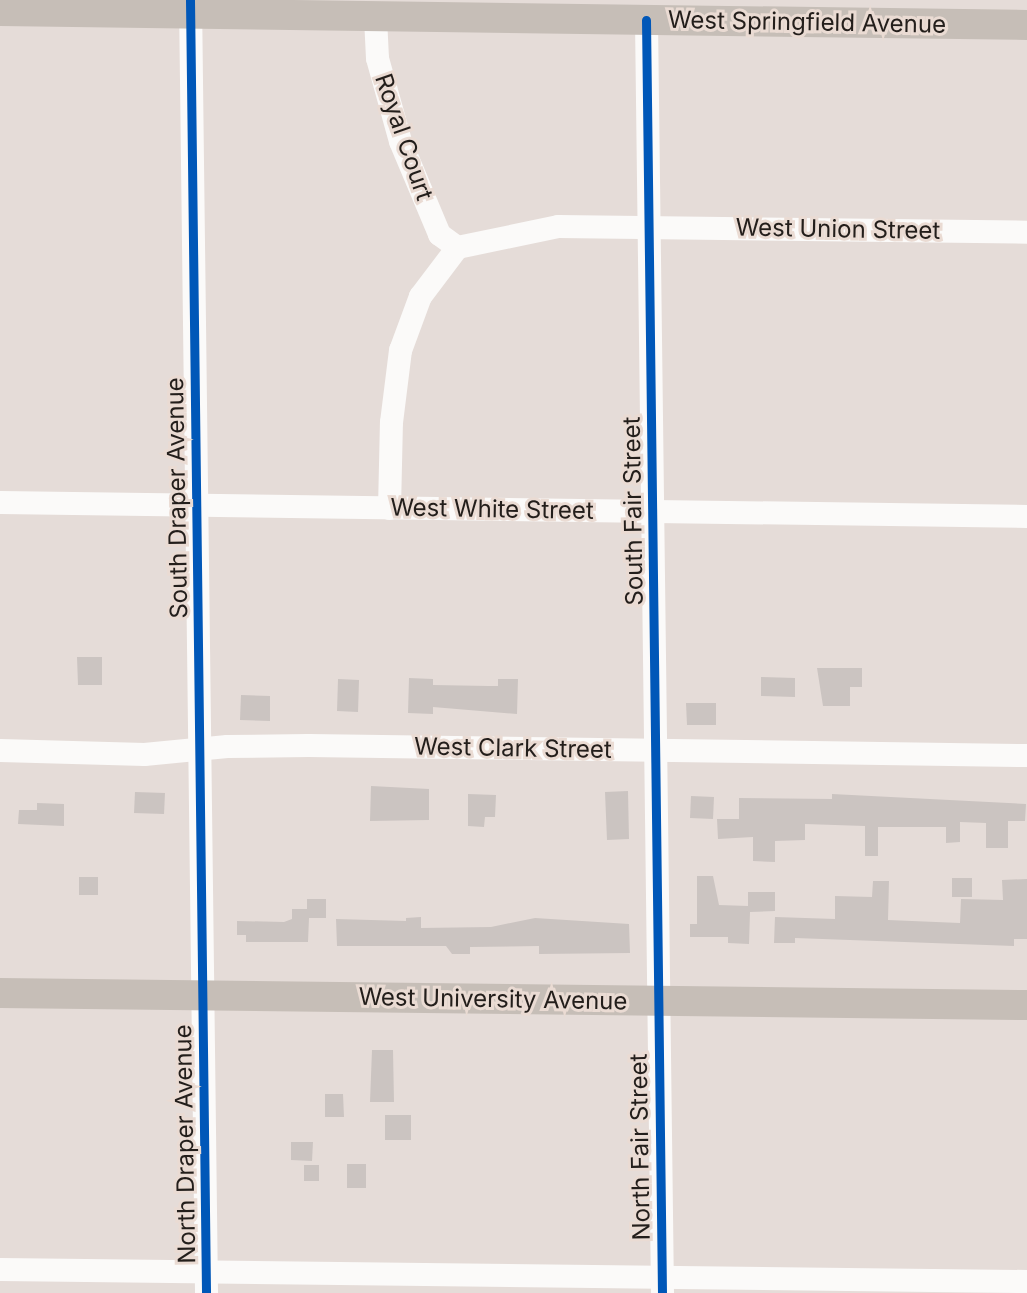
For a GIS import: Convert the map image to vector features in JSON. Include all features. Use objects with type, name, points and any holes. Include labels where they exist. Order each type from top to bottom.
[{"type":"main road","name":"West Springfield Avenue","points":[[0,11],[190,7],[375,17],[421,8],[646,20],[1027,25]]},
{"type":"main road","name":"West University Avenue","points":[[0,993],[1027,1004]]},
{"type":"street","name":"South Draper Avenue","points":[[190,7],[202,996]]},
{"type":"street","name":"Royal Court","points":[[375,17],[377,58],[400,141],[439,234],[457,247]]},
{"type":"street","name":"South Fair Street","points":[[646,20],[657,1001]]},
{"type":"street","points":[[389,508],[392,400],[400,350],[420,296],[457,247],[558,226],[649,226]]},
{"type":"street","name":"West Union Street","points":[[649,226],[1027,232]]},
{"type":"street","name":"West White Street","points":[[0,502],[1027,516]]},
{"type":"street","name":"West Clark Street","points":[[0,750],[133,754],[308,745],[1027,755]]},
{"type":"street","name":"North Draper Avenue","points":[[202,996],[206,1282]]},
{"type":"street","name":"North Fair Street","points":[[657,1001],[662,1285]]},
{"type":"street","points":[[0,1269],[206,1282],[662,1285],[1027,1281]]},
{"type":"building","points":[[77,657],[102,657],[102,685],[78,685]]},
{"type":"building","points":[[817,668],[862,668],[862,687],[850,687],[850,706],[823,706]]},
{"type":"building","points":[[761,677],[795,678],[795,697],[761,696]]},
{"type":"building","points":[[409,678],[433,679],[433,685],[489,686],[498,686],[498,679],[518,679],[517,714],[433,707],[433,714],[408,713]]},
{"type":"building","points":[[338,679],[359,680],[358,712],[337,711]]},
{"type":"building","points":[[241,695],[270,696],[270,721],[240,720]]},
{"type":"building","points":[[686,703],[716,703],[716,725],[687,725]]},
{"type":"building","points":[[371,786],[429,789],[429,820],[370,821]]},
{"type":"building","points":[[628,791],[629,839],[607,840],[605,792]]},
{"type":"building","points":[[135,792],[165,793],[164,814],[134,813]]},
{"type":"building","points":[[468,794],[496,795],[495,817],[485,817],[484,827],[468,826]]},
{"type":"building","points":[[832,794],[1026,804],[1025,821],[1008,821],[1008,848],[986,848],[986,823],[960,822],[960,842],[946,843],[946,827],[878,827],[878,856],[865,856],[865,826],[805,824],[805,840],[775,841],[775,862],[753,861],[753,837],[718,839],[717,819],[739,819],[739,798],[832,799]]},
{"type":"building","points":[[691,796],[714,797],[713,819],[690,818]]},
{"type":"building","points":[[37,803],[64,804],[64,826],[18,824],[19,810],[37,810]]},
{"type":"building","points":[[697,876],[713,876],[719,905],[748,906],[748,892],[775,892],[775,911],[750,912],[749,944],[728,943],[728,937],[690,937],[690,924],[697,924]]},
{"type":"building","points":[[79,877],[98,877],[98,895],[79,895]]},
{"type":"building","points":[[952,878],[972,878],[972,897],[952,897]]},
{"type":"building","points":[[1027,879],[1027,939],[1014,939],[1014,946],[795,938],[795,943],[774,943],[775,917],[835,919],[835,896],[872,897],[873,881],[889,881],[888,920],[960,923],[961,899],[1003,900],[1002,880]]},
{"type":"building","points":[[307,899],[326,899],[326,918],[309,918],[308,942],[246,942],[246,935],[237,935],[237,921],[284,922],[292,919],[292,909],[307,909]]},
{"type":"building","points":[[421,917],[421,928],[491,927],[535,918],[629,924],[630,953],[539,954],[539,946],[470,947],[470,954],[452,954],[446,946],[337,946],[336,919],[406,921],[406,918]]},
{"type":"building","points":[[372,1050],[393,1050],[394,1102],[370,1102]]},
{"type":"building","points":[[325,1094],[343,1094],[344,1117],[325,1117]]},
{"type":"building","points":[[385,1115],[411,1115],[411,1140],[385,1140]]},
{"type":"building","points":[[291,1142],[313,1142],[312,1161],[291,1160]]},
{"type":"building","points":[[347,1164],[366,1164],[366,1188],[347,1188]]},
{"type":"building","points":[[304,1165],[319,1165],[319,1181],[304,1181]]},
{"type":"cycle path","points":[[190,0],[206,1293]]},
{"type":"cycle path","points":[[646,20],[662,1293]]}]
